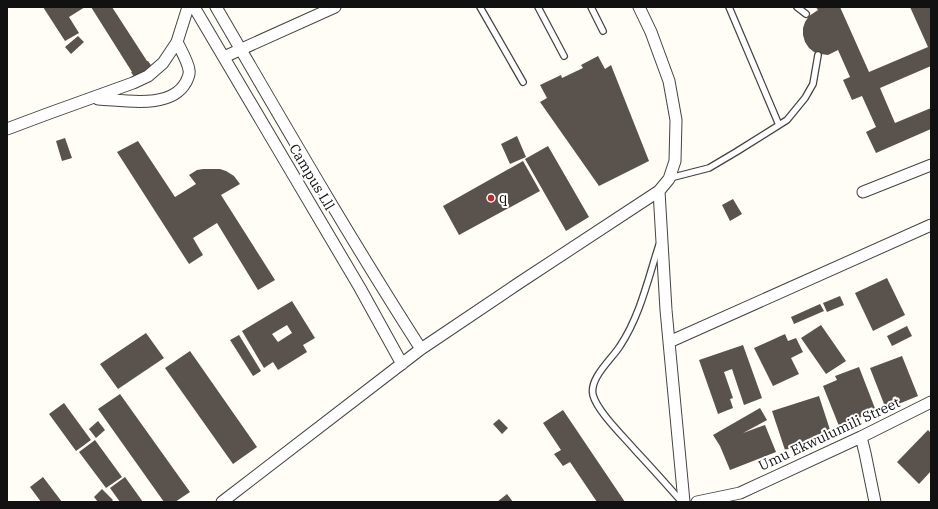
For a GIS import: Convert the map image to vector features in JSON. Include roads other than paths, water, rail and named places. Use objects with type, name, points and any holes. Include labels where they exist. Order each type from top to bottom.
[{"type":"street","points":[[7,129],[133,83],[148,76],[163,63],[177,42],[188,7]]},
{"type":"street","name":"Campus Lll","points":[[194,7],[360,288],[402,364]]},
{"type":"street","points":[[216,7],[304,158],[382,288],[421,349]]},
{"type":"street","points":[[224,57],[335,7]]},
{"type":"street","points":[[222,502],[421,349],[659,191],[669,179],[675,161],[676,120],[669,81],[651,32],[639,7]]},
{"type":"street","points":[[92,98],[147,102],[177,93],[183,88],[188,78],[189,69],[177,42]]},
{"type":"street","points":[[863,192],[931,166]]},
{"type":"street","points":[[659,191],[666,310],[683,502]]},
{"type":"street","points":[[669,342],[931,225]]},
{"type":"street","name":"Umu Ekwulumili Street","points":[[697,502],[740,493],[931,402]]},
{"type":"street","points":[[860,437],[876,502]]},
{"type":"lane","points":[[480,7],[523,82]]},
{"type":"lane","points":[[538,7],[564,56]]},
{"type":"lane","points":[[591,7],[603,31]]},
{"type":"lane","points":[[729,7],[779,125]]},
{"type":"lane","points":[[797,7],[806,14]]},
{"type":"lane","points":[[669,179],[709,168],[787,120],[805,98],[813,84],[818,55]]},
{"type":"lane","points":[[662,237],[632,326],[620,347],[599,373],[593,384],[592,394],[597,405],[610,421],[683,502]]},
{"type":"place","name":"q","points":[[491,198]]}]
